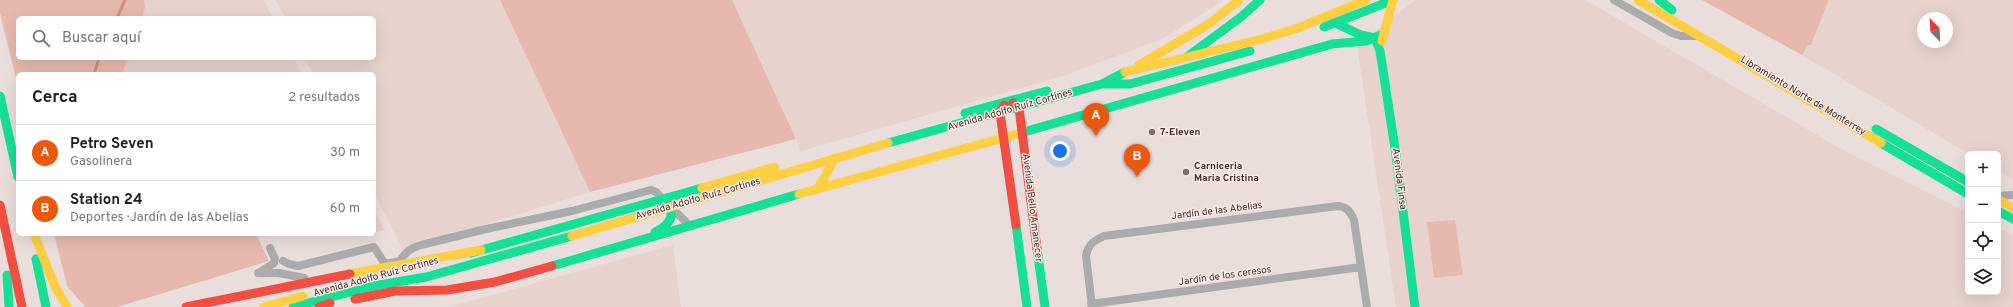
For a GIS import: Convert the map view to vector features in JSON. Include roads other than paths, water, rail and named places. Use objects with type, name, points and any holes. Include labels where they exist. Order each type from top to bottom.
[{"type":"main road","points":[[633,206],[1128,70],[1209,24],[1239,0]]},
{"type":"main road","points":[[1156,78],[1241,17],[1260,0]]},
{"type":"main road","name":"Avenida Adolfo Ruíz Cortines","points":[[293,307],[373,286],[426,277],[835,158],[1102,84],[1128,70],[1269,37],[1298,28],[1366,0]]},
{"type":"main road","points":[[320,307],[330,303],[395,291],[447,290],[502,280],[1332,44],[1366,41],[1379,36],[1393,0]]},
{"type":"main road","name":"Avenida Adolfo Ruíz Cortines","points":[[1102,84],[1130,84],[1156,78],[1284,41],[1393,0]]},
{"type":"main road","name":"Libramiento Norte de Monterrey","points":[[1638,0],[1965,192]]},
{"type":"main road","points":[[1655,0],[1965,180]]},
{"type":"main road","points":[[1659,0],[1672,10]]},
{"type":"main road","points":[[1335,23],[1361,35],[1379,36]]},
{"type":"main road","name":"Avenida Finsa","points":[[1379,36],[1415,307]]},
{"type":"main road","points":[[1196,82],[1221,58]]},
{"type":"main road","points":[[0,96],[16,167]]},
{"type":"main road","points":[[1011,101],[1019,108]]},
{"type":"main road","points":[[1000,113],[1002,108],[1011,101]]},
{"type":"main road","name":"Avenida Bello Amanecer","points":[[1019,108],[1045,307]]},
{"type":"main road","name":"Avenida Bello Amanecer","points":[[1000,113],[1027,307]]},
{"type":"main road","points":[[818,189],[835,158]]},
{"type":"main road","points":[[2001,201],[2013,208]]},
{"type":"main road","points":[[599,253],[610,247],[665,228],[672,215],[669,207],[657,203],[633,206]]},
{"type":"main road","points":[[0,205],[22,307]]},
{"type":"main road","name":"Avenida Adolfo Ruíz Cortines","points":[[264,307],[369,277],[534,236],[633,206]]},
{"type":"main road","points":[[2001,213],[2013,219]]},
{"type":"main road","points":[[5,230],[9,307]]},
{"type":"main road","points":[[1017,236],[1034,232]]},
{"type":"main road","points":[[33,236],[46,307]]},
{"type":"main road","points":[[34,236],[55,286],[67,307]]},
{"type":"main road","points":[[186,307],[313,280],[405,265],[481,250]]},
{"type":"main road","points":[[1021,263],[1038,261]]},
{"type":"street","points":[[1614,0],[1681,36],[1700,36]]},
{"type":"street","points":[[283,260],[289,264],[298,266],[374,247],[385,264],[391,264],[400,261],[405,254],[413,248],[486,229],[572,211],[651,190],[656,192],[669,207],[690,226]]},
{"type":"street","points":[[2001,196],[2013,195]]},
{"type":"street","name":"Jardín de las Abelias","points":[[1092,305],[1086,256],[1087,248],[1094,241],[1112,235],[1338,206],[1346,207],[1351,212],[1354,220],[1361,267]]},
{"type":"street","points":[[270,248],[275,259],[274,263],[258,273],[278,273],[313,280]]},
{"type":"street","points":[[1361,267],[1367,307]]},
{"type":"street","name":"Jardín de los ceresos","points":[[1092,305],[1361,267]]},
{"type":"waterway","points":[[118,16],[125,0]]},
{"type":"waterway","points":[[95,72],[98,60]]},
{"type":"place","name":"7-Eleven","points":[[1152,132]]},
{"type":"place","name":"Petro Seven","points":[[1096,136]]},
{"type":"place","name":"Carniceria Maria Cristina","points":[[1186,172]]},
{"type":"place","name":"Station 24","points":[[1137,177]]}]
